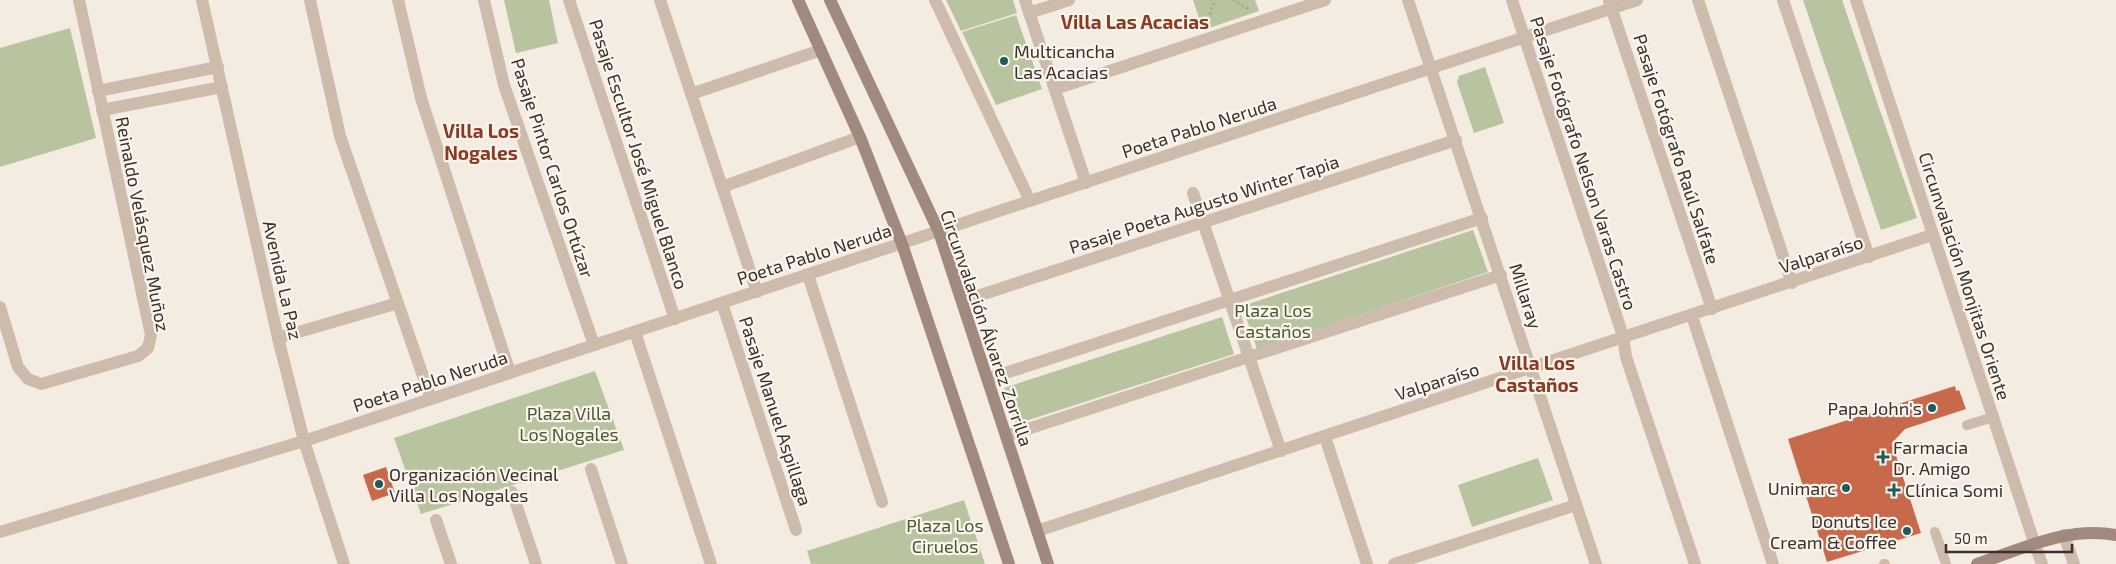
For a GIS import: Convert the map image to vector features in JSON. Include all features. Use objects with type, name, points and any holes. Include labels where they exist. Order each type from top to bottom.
[{"type":"main road","points":[[798,0],[860,138],[902,244],[1009,564]]},
{"type":"main road","name":"Circunvalación Álvarez Zorrilla","points":[[830,0],[939,232],[1048,564]]},
{"type":"main road","points":[[1977,564],[2064,534],[2091,532],[2116,534]]},
{"type":"street","name":"Reinaldo Velásquez Muñoz","points":[[0,307],[18,367],[28,379],[41,384],[138,356],[148,348],[151,335],[79,0]]},
{"type":"street","name":"Avenida La Paz","points":[[202,0],[278,338],[304,442],[344,564]]},
{"type":"street","points":[[310,0],[340,136],[431,400]]},
{"type":"street","points":[[398,0],[421,98],[510,373]]},
{"type":"street","name":"Pasaje Pintor Carlos Ortúzar","points":[[484,0],[504,85],[594,345]]},
{"type":"street","name":"Pasaje Escultor José Miguel Blanco","points":[[570,0],[675,319]]},
{"type":"street","points":[[660,0],[756,292]]},
{"type":"street","points":[[935,0],[1030,201]]},
{"type":"street","points":[[1025,0],[1086,183]]},
{"type":"street","points":[[1029,13],[1068,0]]},
{"type":"street","points":[[1055,89],[1325,0]]},
{"type":"street","name":"Millaray","points":[[1408,0],[1596,564]]},
{"type":"street","name":"Pasaje Fotógrafo Nelson Varas Castro","points":[[1512,0],[1694,564]]},
{"type":"street","name":"Poeta Pablo Neruda","points":[[0,532],[304,442],[1432,68],[1524,37],[1610,4],[1637,0]]},
{"type":"street","points":[[1698,0],[1792,283]]},
{"type":"street","points":[[1784,0],[1869,257]]},
{"type":"street","name":"Circunvalación Monjitas Oriente","points":[[1856,0],[2042,564]]},
{"type":"street","name":"Pasaje Fotógrafo Raúl Salfate","points":[[1610,4],[1712,309]]},
{"type":"street","points":[[691,94],[821,50]]},
{"type":"street","points":[[98,90],[218,68]]},
{"type":"street","name":"Reinaldo Velásquez Muñoz","points":[[102,110],[222,87]]},
{"type":"street","points":[[722,187],[860,138]]},
{"type":"street","name":"Pasaje Poeta Augusto Winter Tapia","points":[[962,301],[1456,140]]},
{"type":"street","points":[[1193,193],[1281,451]]},
{"type":"street","points":[[988,379],[1482,218]]},
{"type":"street","name":"Valparaíso","points":[[1038,531],[1532,369],[1622,336],[1692,316],[1792,283],[1932,235]]},
{"type":"street","points":[[808,275],[882,502]]},
{"type":"street","points":[[1006,436],[1501,275]]},
{"type":"street","points":[[278,338],[398,303]]},
{"type":"street","name":"Pasaje Manuel Aspillaga","points":[[722,303],[796,530]]},
{"type":"street","points":[[1692,316],[1773,564]]},
{"type":"street","points":[[635,332],[711,564]]},
{"type":"street","points":[[1325,437],[1367,564]]},
{"type":"street","points":[[591,469],[622,564]]},
{"type":"street","points":[[512,492],[536,564]]},
{"type":"street","points":[[1394,564],[1576,504]]},
{"type":"street","points":[[436,520],[451,564]]},
{"type":"street","points":[[2064,534],[2074,564]]},
{"type":"lane","points":[[1967,425],[1994,416]]},
{"type":"lane","points":[[1935,532],[1946,564]]},
{"type":"path","points":[[1200,41],[1215,0]]},
{"type":"green space","points":[[504,0],[549,0],[558,43],[516,53]]},
{"type":"green space","points":[[946,0],[1013,0],[1017,13],[961,31]]},
{"type":"green space","points":[[1193,0],[1255,0],[1259,11],[1203,30]]},
{"type":"green space","points":[[1803,0],[1842,0],[1917,218],[1881,230]]},
{"type":"green space","name":"Multicancha Las Acacias","points":[[1016,15],[1042,89],[996,105],[962,32]]},
{"type":"green space","points":[[70,28],[96,138],[0,167],[0,48]]},
{"type":"green space","points":[[1485,67],[1504,123],[1474,133],[1457,82],[1459,76]]},
{"type":"green space","name":"Plaza Los Castaños","points":[[1473,230],[1488,272],[1257,349],[1242,306]]},
{"type":"green space","name":"Plaza Los Castaños","points":[[1222,317],[1234,354],[1016,424],[1004,388]]},
{"type":"green space","name":"Plaza Villa Los Nogales","points":[[595,371],[624,450],[421,514],[394,438]]},
{"type":"green space","points":[[1538,458],[1553,500],[1472,527],[1458,485]]},
{"type":"green space","name":"Plaza Los Ciruelos","points":[[964,500],[985,564],[811,564],[807,551]]},
{"type":"building","name":"Unimarc","points":[[1955,386],[1956,391],[1959,390],[1966,409],[1905,429],[1892,443],[1921,533],[1827,562],[1788,439]]},
{"type":"building","name":"Organización Vecinal Villa Los Nogales","points":[[386,467],[395,493],[372,501],[363,475]]},
{"type":"place","name":"Multicancha Las Acacias","points":[[1004,61]]},
{"type":"place","name":"Papa John's","points":[[1932,408]]},
{"type":"place","name":"Farmacia Dr. Amigo","points":[[1883,457]]},
{"type":"place","name":"Organización Vecinal Villa Los Nogales","points":[[379,484]]},
{"type":"place","name":"Unimarc","points":[[1846,488]]},
{"type":"place","name":"Clínica Somi","points":[[1894,490]]},
{"type":"place","name":"Donuts Ice Cream & Coffee","points":[[1907,531]]},
{"type":"district","name":"Villa Las Acacias","points":[[1135,21]]},
{"type":"district","name":"Villa Los Nogales","points":[[481,141]]},
{"type":"district","name":"Villa Los Castaños","points":[[1537,373]]}]
